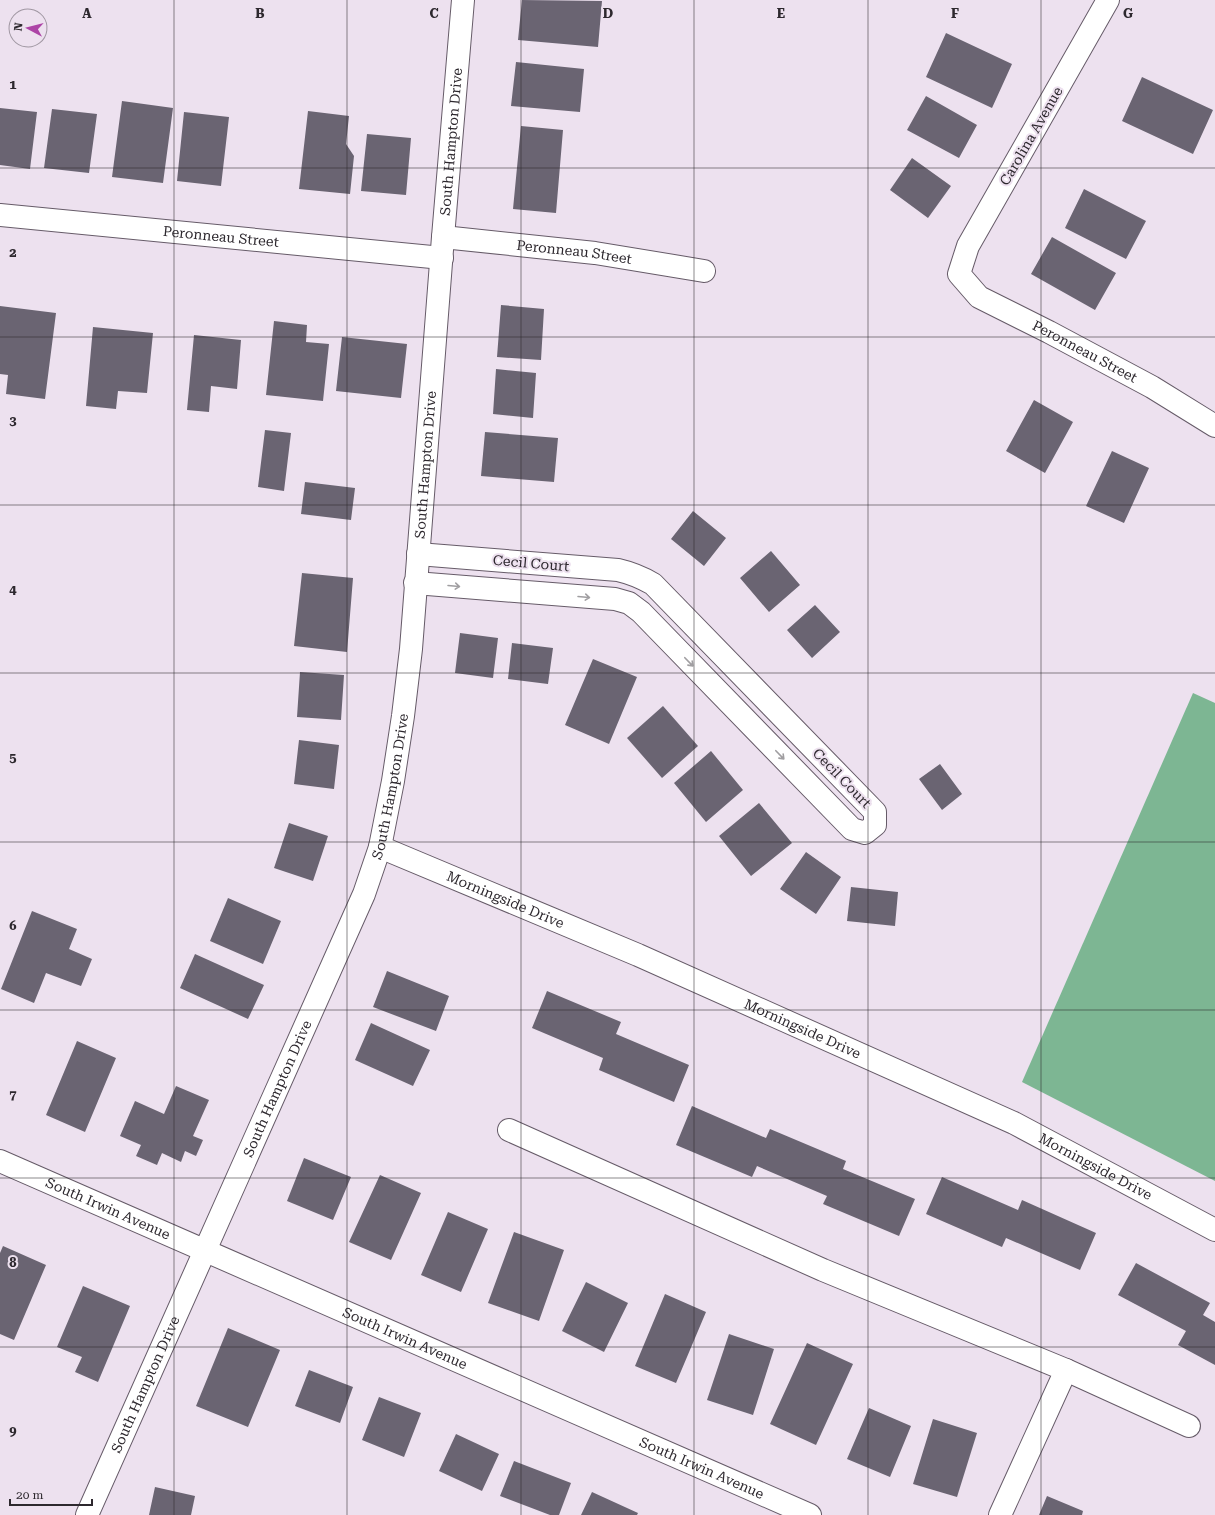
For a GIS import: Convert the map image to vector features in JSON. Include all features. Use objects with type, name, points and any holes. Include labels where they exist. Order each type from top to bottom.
[{"type":"street","name":"South Hampton Drive","points":[[87,1515],[364,894],[380,847],[393,781],[411,649],[415,583],[463,0]]},
{"type":"street","name":"Carolina Avenue","points":[[959,274],[968,246],[1108,0]]},
{"type":"street","name":"Peronneau Street","points":[[0,215],[442,247],[595,253],[704,270]]},
{"type":"street","name":"Peronneau Street","points":[[959,274],[979,298],[1056,335],[1152,387],[1215,426]]},
{"type":"street","name":"Cecil Court","points":[[415,583],[615,599],[629,603],[641,612],[852,829],[865,833],[875,825],[875,812],[653,584],[642,577],[630,572],[618,570],[418,554]]},
{"type":"street","points":[[629,603],[642,577]]},
{"type":"street","name":"Morningside Drive","points":[[380,847],[638,955],[1014,1123],[1215,1230]]},
{"type":"street","points":[[509,1130],[823,1270],[1066,1370],[1189,1426]]},
{"type":"street","name":"South Irwin Avenue","points":[[0,1161],[810,1515]]},
{"type":"street","points":[[1000,1515],[1066,1370]]},
{"type":"green space","points":[[1193,693],[1215,703],[1215,1181],[1022,1082]]},
{"type":"building","points":[[522,0],[602,1],[598,47],[518,40]]},
{"type":"building","points":[[946,33],[1012,64],[992,108],[926,77]]},
{"type":"building","points":[[516,62],[584,69],[580,112],[511,106]]},
{"type":"building","points":[[1142,77],[1213,110],[1193,154],[1122,121]]},
{"type":"building","points":[[926,96],[977,125],[959,158],[907,130]]},
{"type":"building","points":[[122,101],[173,108],[163,183],[112,177]]},
{"type":"building","points":[[0,108],[37,112],[30,169],[0,165]]},
{"type":"building","points":[[52,109],[97,114],[89,173],[44,168]]},
{"type":"building","points":[[308,111],[349,116],[346,144],[354,156],[350,194],[299,189]]},
{"type":"building","points":[[184,112],[229,117],[221,186],[177,181]]},
{"type":"building","points":[[521,126],[563,130],[556,213],[513,209]]},
{"type":"building","points":[[367,134],[411,138],[406,195],[361,191]]},
{"type":"building","points":[[912,158],[951,186],[928,218],[890,190]]},
{"type":"building","points":[[1084,189],[1146,221],[1126,259],[1065,228]]},
{"type":"building","points":[[1052,237],[1116,273],[1095,310],[1031,274]]},
{"type":"building","points":[[501,305],[544,309],[541,360],[497,357]]},
{"type":"building","points":[[0,306],[56,313],[45,399],[6,394],[8,375],[0,374]]},
{"type":"building","points":[[274,321],[307,325],[306,342],[329,344],[323,401],[266,395]]},
{"type":"building","points":[[93,327],[153,333],[147,393],[118,391],[116,409],[86,406]]},
{"type":"building","points":[[194,335],[241,340],[237,389],[211,386],[209,412],[187,410]]},
{"type":"building","points":[[342,337],[407,344],[401,398],[336,391]]},
{"type":"building","points":[[496,369],[536,373],[533,418],[493,414]]},
{"type":"building","points":[[1034,400],[1073,422],[1045,473],[1006,451]]},
{"type":"building","points":[[265,430],[291,433],[284,491],[258,487]]},
{"type":"building","points":[[485,432],[558,438],[554,482],[481,476]]},
{"type":"building","points":[[1112,451],[1149,468],[1124,523],[1086,506]]},
{"type":"building","points":[[305,482],[355,488],[351,520],[301,514]]},
{"type":"building","points":[[693,511],[726,538],[704,566],[671,539]]},
{"type":"building","points":[[771,551],[800,585],[769,612],[740,578]]},
{"type":"building","points":[[302,573],[353,578],[347,652],[294,646]]},
{"type":"building","points":[[815,605],[840,632],[812,658],[787,630]]},
{"type":"building","points":[[460,633],[498,638],[493,678],[455,673]]},
{"type":"building","points":[[512,643],[553,648],[548,684],[508,679]]},
{"type":"building","points":[[593,659],[637,677],[609,744],[565,725]]},
{"type":"building","points":[[300,672],[344,675],[341,720],[297,717]]},
{"type":"building","points":[[663,706],[698,746],[662,778],[627,738]]},
{"type":"building","points":[[299,740],[339,745],[334,789],[294,784]]},
{"type":"building","points":[[711,751],[743,790],[706,822],[674,783]]},
{"type":"building","points":[[940,764],[962,794],[942,810],[919,779]]},
{"type":"building","points":[[759,803],[792,843],[751,876],[719,836]]},
{"type":"building","points":[[289,823],[328,836],[313,881],[274,868]]},
{"type":"building","points":[[806,852],[841,877],[816,914],[780,889]]},
{"type":"building","points":[[851,887],[898,892],[895,926],[847,921]]},
{"type":"building","points":[[228,898],[281,921],[263,964],[210,941]]},
{"type":"building","points":[[32,911],[77,929],[69,949],[92,959],[81,986],[46,973],[34,1003],[1,989]]},
{"type":"building","points":[[195,954],[264,985],[248,1019],[180,988]]},
{"type":"building","points":[[387,971],[449,996],[436,1031],[373,1007]]},
{"type":"building","points":[[547,991],[621,1022],[616,1034],[689,1065],[674,1102],[599,1070],[603,1058],[532,1028]]},
{"type":"building","points":[[371,1023],[430,1050],[413,1086],[355,1060]]},
{"type":"building","points":[[77,1041],[116,1058],[85,1132],[46,1115]]},
{"type":"building","points":[[176,1086],[209,1100],[193,1136],[203,1140],[196,1156],[185,1151],[181,1162],[162,1153],[157,1165],[136,1156],[141,1145],[120,1136],[135,1101],[164,1114]]},
{"type":"building","points":[[692,1106],[766,1138],[770,1129],[846,1161],[843,1169],[915,1199],[899,1236],[823,1204],[827,1196],[757,1166],[752,1177],[676,1145]]},
{"type":"building","points":[[304,1158],[351,1177],[333,1220],[287,1201]]},
{"type":"building","points":[[380,1175],[421,1193],[391,1260],[349,1242]]},
{"type":"building","points":[[942,1177],[1018,1210],[1022,1200],[1096,1233],[1080,1270],[1006,1238],[1002,1247],[926,1214]]},
{"type":"building","points":[[448,1212],[488,1229],[461,1292],[421,1275]]},
{"type":"building","points":[[514,1232],[564,1250],[539,1321],[488,1303]]},
{"type":"building","points":[[3,1246],[46,1265],[14,1340],[0,1334],[0,1253]]},
{"type":"building","points":[[1136,1263],[1210,1303],[1203,1315],[1215,1322],[1215,1365],[1178,1345],[1186,1331],[1118,1295]]},
{"type":"building","points":[[586,1282],[628,1303],[604,1352],[562,1331]]},
{"type":"building","points":[[83,1286],[130,1306],[98,1382],[75,1372],[82,1357],[57,1347]]},
{"type":"building","points":[[665,1294],[706,1312],[676,1383],[635,1366]]},
{"type":"building","points":[[228,1328],[280,1350],[248,1427],[196,1406]]},
{"type":"building","points":[[729,1334],[774,1349],[753,1415],[707,1400]]},
{"type":"building","points":[[807,1343],[853,1364],[816,1445],[770,1424]]},
{"type":"building","points":[[309,1370],[353,1387],[340,1423],[295,1406]]},
{"type":"building","points":[[379,1397],[421,1413],[404,1457],[362,1440]]},
{"type":"building","points":[[869,1408],[911,1426],[890,1477],[847,1459]]},
{"type":"building","points":[[933,1419],[977,1433],[957,1497],[913,1484]]},
{"type":"building","points":[[456,1434],[499,1454],[482,1491],[439,1471]]},
{"type":"building","points":[[514,1461],[571,1483],[559,1515],[550,1515],[500,1496]]},
{"type":"building","points":[[155,1487],[195,1496],[191,1515],[149,1515]]},
{"type":"building","points":[[592,1492],[638,1513],[637,1515],[581,1515]]},
{"type":"building","points":[[1047,1496],[1083,1511],[1082,1515],[1039,1515]]}]
